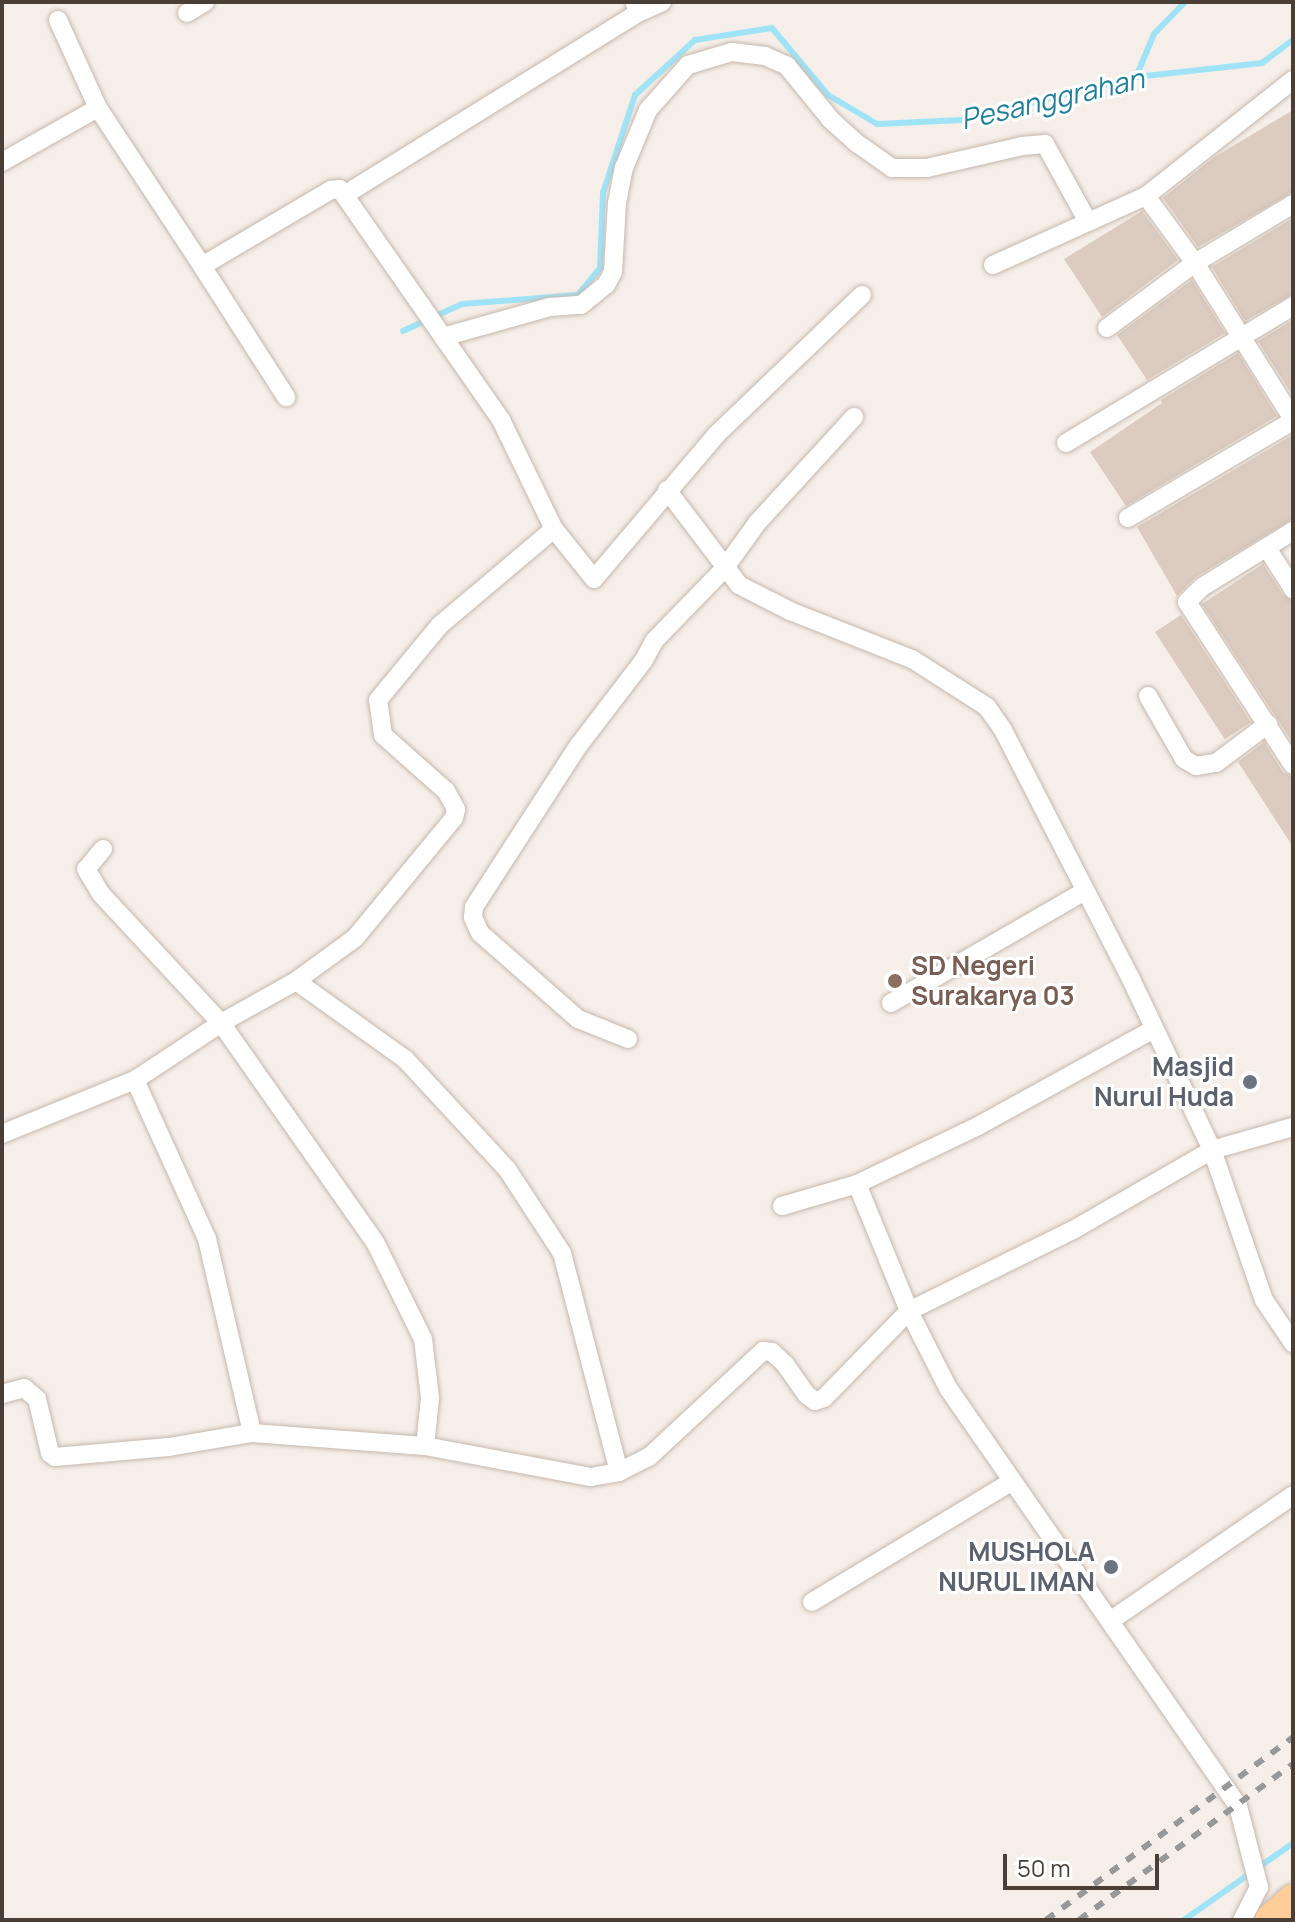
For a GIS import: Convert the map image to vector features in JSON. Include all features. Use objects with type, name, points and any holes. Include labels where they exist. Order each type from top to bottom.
[{"type":"main road","points":[[1270,1920],[1293,1899]]},
{"type":"street","points":[[187,13],[205,2]]},
{"type":"street","points":[[346,194],[637,7],[662,2]]},
{"type":"street","points":[[58,20],[98,108],[286,397]]},
{"type":"street","points":[[443,337],[550,307],[581,305],[606,285],[613,272],[617,203],[624,168],[648,110],[688,65],[732,52],[765,56],[787,66],[831,120],[892,168],[927,168],[1022,146],[1045,144],[1088,222]]},
{"type":"street","points":[[993,265],[1146,196],[1293,80]]},
{"type":"street","points":[[2,162],[98,108]]},
{"type":"street","points":[[202,266],[331,190],[340,189],[501,420],[554,529],[594,579],[717,434],[862,295]]},
{"type":"street","points":[[1128,518],[1293,420],[1244,337],[1146,196]]},
{"type":"street","points":[[1107,328],[1195,263],[1293,204]]},
{"type":"street","points":[[1066,443],[1293,306]]},
{"type":"street","points":[[628,1039],[578,1019],[480,933],[473,917],[474,907],[579,745],[644,660],[654,641],[724,569],[757,523],[854,417]]},
{"type":"street","points":[[667,490],[739,585],[756,595],[912,659],[987,707],[1003,730],[1154,1029],[1212,1150],[1264,1300],[1293,1343]]},
{"type":"street","points":[[5,1127],[135,1080],[221,1023],[296,981],[355,938],[454,818],[456,809],[446,791],[383,735],[378,700],[440,625],[554,529]]},
{"type":"street","points":[[1293,531],[1202,587],[1187,602],[1188,609],[1293,765]]},
{"type":"street","points":[[1267,548],[1293,589]]},
{"type":"street","points":[[1148,696],[1184,759],[1196,766],[1216,763],[1268,724]]},
{"type":"street","points":[[103,849],[86,869],[101,894],[221,1023],[375,1242],[423,1339],[430,1398],[425,1446]]},
{"type":"street","points":[[891,1003],[1085,891]]},
{"type":"street","points":[[296,981],[405,1059],[507,1169],[562,1253],[619,1472]]},
{"type":"street","points":[[782,1206],[857,1184],[978,1126],[1154,1029]]},
{"type":"street","points":[[135,1080],[207,1239],[248,1404],[252,1433]]},
{"type":"street","points":[[2,1394],[24,1388],[37,1399],[50,1453],[55,1457],[169,1447],[252,1433],[425,1446],[591,1477],[619,1472],[649,1457],[763,1351],[772,1352],[785,1364],[807,1395],[815,1401],[824,1398],[909,1311],[1073,1230],[1212,1150],[1293,1127]]},
{"type":"street","points":[[857,1184],[909,1311],[948,1388],[1238,1806],[1259,1887],[1242,1920]]},
{"type":"street","points":[[812,1602],[1011,1482]]},
{"type":"street","points":[[1110,1621],[1293,1495]]},
{"type":"building","points":[[1293,110],[1293,192],[1198,247],[1163,198],[1213,158]]},
{"type":"building","points":[[1142,211],[1178,260],[1102,317],[1064,259]]},
{"type":"building","points":[[1293,218],[1293,294],[1245,321],[1212,267]]},
{"type":"building","points":[[1192,280],[1225,333],[1147,380],[1117,335]]},
{"type":"building","points":[[1293,320],[1293,396],[1258,341]]},
{"type":"building","points":[[1238,353],[1277,416],[1126,506],[1090,452],[1162,403],[1161,400]]},
{"type":"building","points":[[1293,435],[1293,519],[1196,577],[1177,596],[1137,527]]},
{"type":"building","points":[[1263,564],[1283,595],[1293,601],[1293,743],[1202,604]]},
{"type":"building","points":[[1181,615],[1251,722],[1225,739],[1155,632]]},
{"type":"building","points":[[1264,742],[1283,772],[1293,777],[1293,847],[1238,762]]},
{"type":"waterway","points":[[1136,77],[1154,34],[1185,2]]},
{"type":"waterway","name":"Pesanggrahan","points":[[403,331],[462,304],[578,295],[600,268],[603,193],[635,95],[695,40],[772,28],[828,95],[877,124],[962,120],[1136,77],[1262,63],[1293,40]]},
{"type":"waterway","points":[[1184,1920],[1293,1843]]},
{"type":"railway","points":[[1046,1920],[1293,1737]]},
{"type":"railway","points":[[1079,1920],[1293,1764]]},
{"type":"place","name":"SD Negeri Surakarya 03","points":[[895,981]]},
{"type":"place","name":"Masjid Nurul Huda","points":[[1250,1082]]},
{"type":"place","name":"MUSHOLA NURUL IMAN","points":[[1111,1567]]}]
